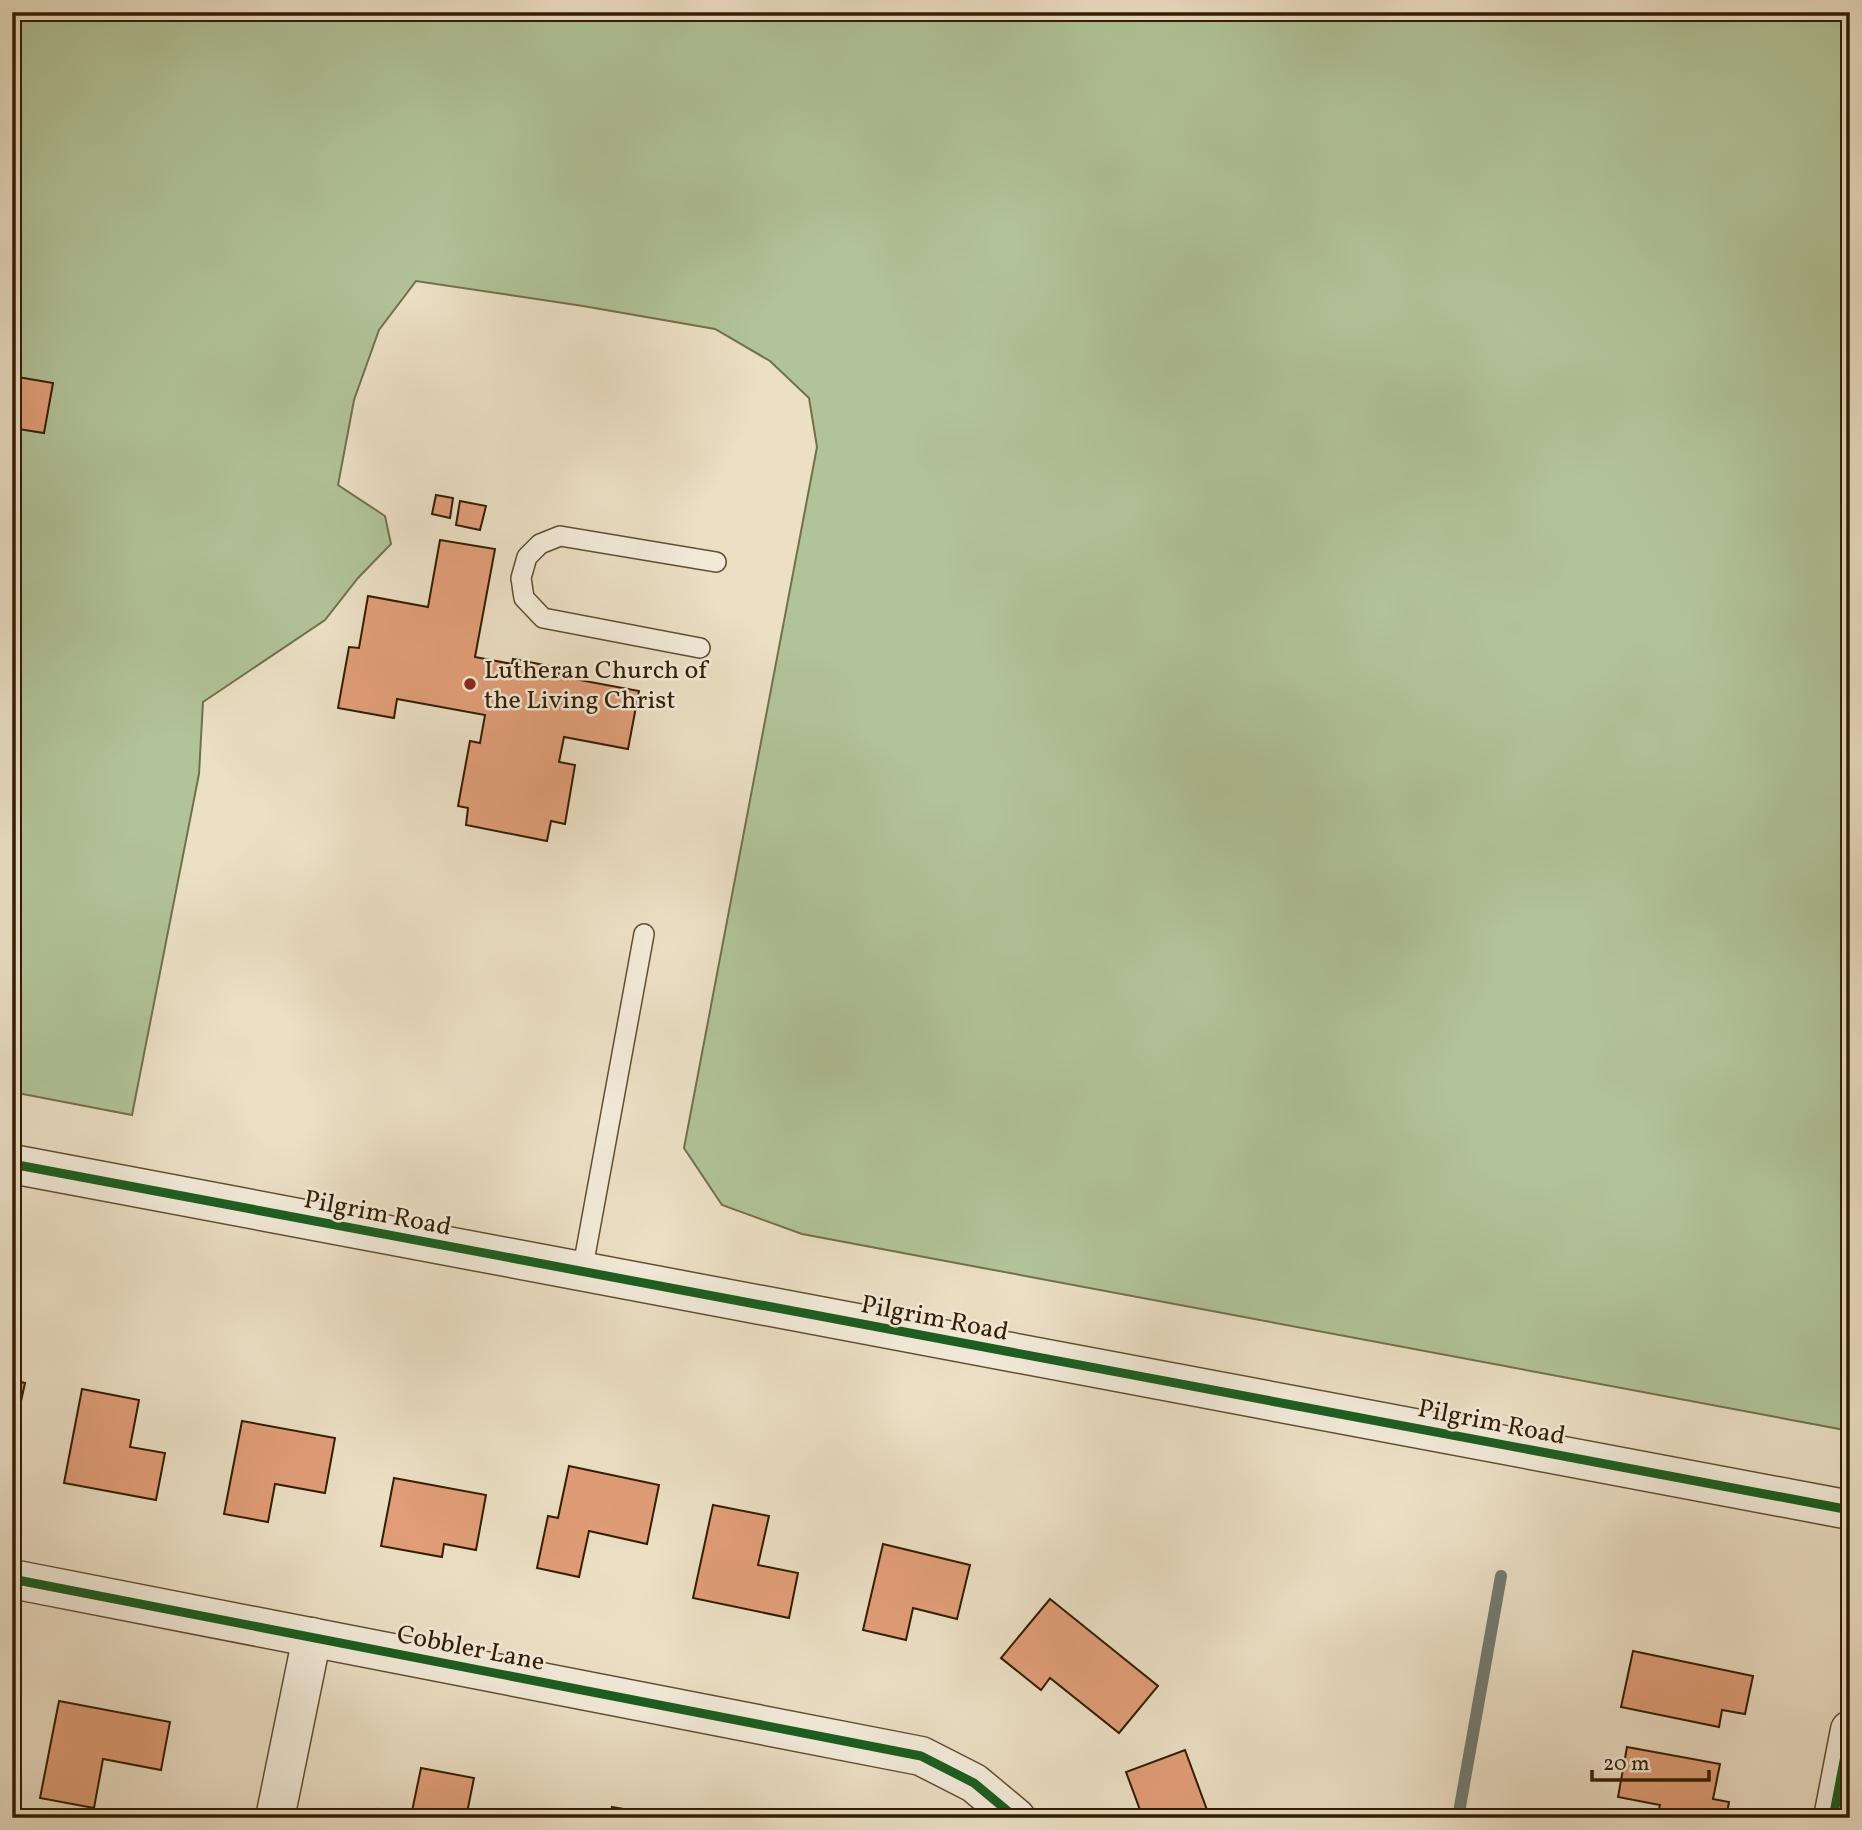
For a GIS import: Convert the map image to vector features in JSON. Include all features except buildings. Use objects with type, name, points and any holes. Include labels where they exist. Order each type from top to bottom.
[{"type":"street","name":"Pilgrim Road","points":[[12,1164],[1850,1510]]},
{"type":"street","name":"Cobbler Lane","points":[[12,1579],[921,1756],[974,1783],[1016,1818]]},
{"type":"street","points":[[275,1818],[312,1637]]},
{"type":"street","points":[[1833,1818],[1850,1730]]},
{"type":"lane","points":[[700,648],[543,618],[524,598],[521,578],[527,557],[540,544],[560,536],[716,562]]},
{"type":"lane","points":[[582,1272],[643,934]]},
{"type":"green space","points":[[12,12],[1850,12],[1850,1431],[802,1234],[722,1205],[684,1148],[817,447],[809,398],[770,361],[715,329],[416,281],[379,330],[354,400],[338,485],[385,516],[391,544],[358,578],[325,620],[203,702],[199,774],[132,1115],[12,1092]]},
{"type":"waterway","points":[[1458,1818],[1501,1576]]},
{"type":"cycle path","points":[[12,1164],[1850,1510]]},
{"type":"cycle path","points":[[12,1579],[921,1756],[974,1783],[1016,1818]]},
{"type":"cycle path","points":[[1833,1818],[1850,1730]]},
{"type":"place","name":"Lutheran Church of the Living Christ","points":[[470,684]]}]
